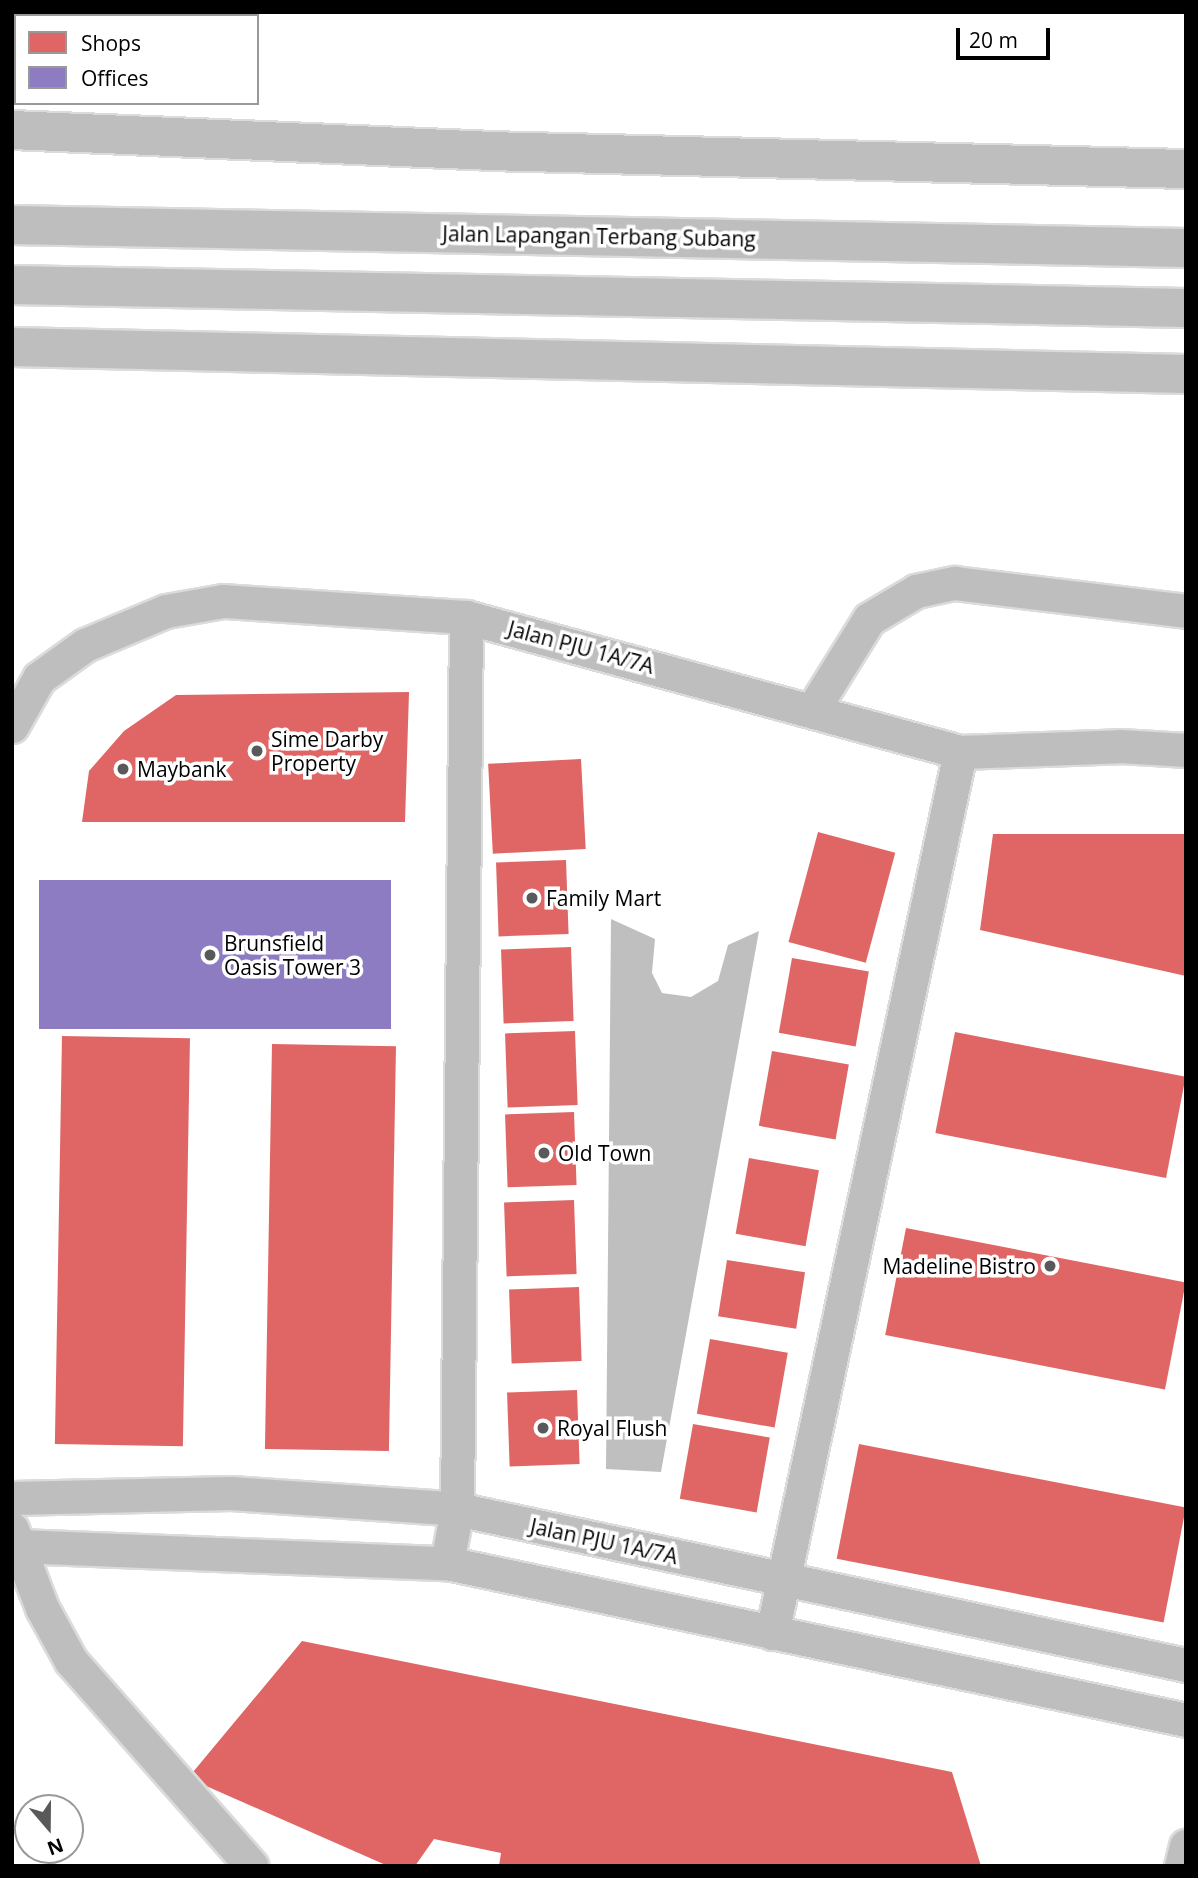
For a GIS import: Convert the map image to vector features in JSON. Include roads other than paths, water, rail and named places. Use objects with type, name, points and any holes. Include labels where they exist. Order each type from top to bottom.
[{"type":"main road","points":[[12,130],[488,151],[1186,169]]},
{"type":"main road","name":"Jalan Lapangan Terbang Subang","points":[[12,225],[1186,248]]},
{"type":"main road","points":[[12,285],[1186,308]]},
{"type":"main road","points":[[12,347],[1186,374]]},
{"type":"street","points":[[813,709],[869,619],[916,591],[955,583],[1186,611]]},
{"type":"street","name":"Jalan PJU 1A/7A","points":[[12,726],[39,678],[85,645],[166,611],[223,601],[466,617],[813,709],[960,752],[1121,746],[1186,750]]},
{"type":"street","points":[[447,1563],[457,1509],[466,617]]},
{"type":"street","points":[[772,1633],[960,752]]},
{"type":"street","name":"Jalan PJU 1A/7A","points":[[12,1498],[231,1493],[457,1509],[1186,1665]]},
{"type":"street","points":[[252,1866],[71,1661],[15,1538],[447,1563],[1186,1720]]},
{"type":"street","points":[[1181,1866],[1186,1846]]},
{"type":"place","name":"Sime Darby Property","points":[[257,751]]},
{"type":"place","name":"Maybank","points":[[123,769]]},
{"type":"place","name":"Family Mart","points":[[532,898]]},
{"type":"place","name":"Brunsfield Oasis Tower 3","points":[[210,955]]},
{"type":"place","name":"Old Town","points":[[544,1153]]},
{"type":"place","name":"Madeline Bistro","points":[[1050,1266]]},
{"type":"place","name":"Royal Flush","points":[[543,1428]]}]
